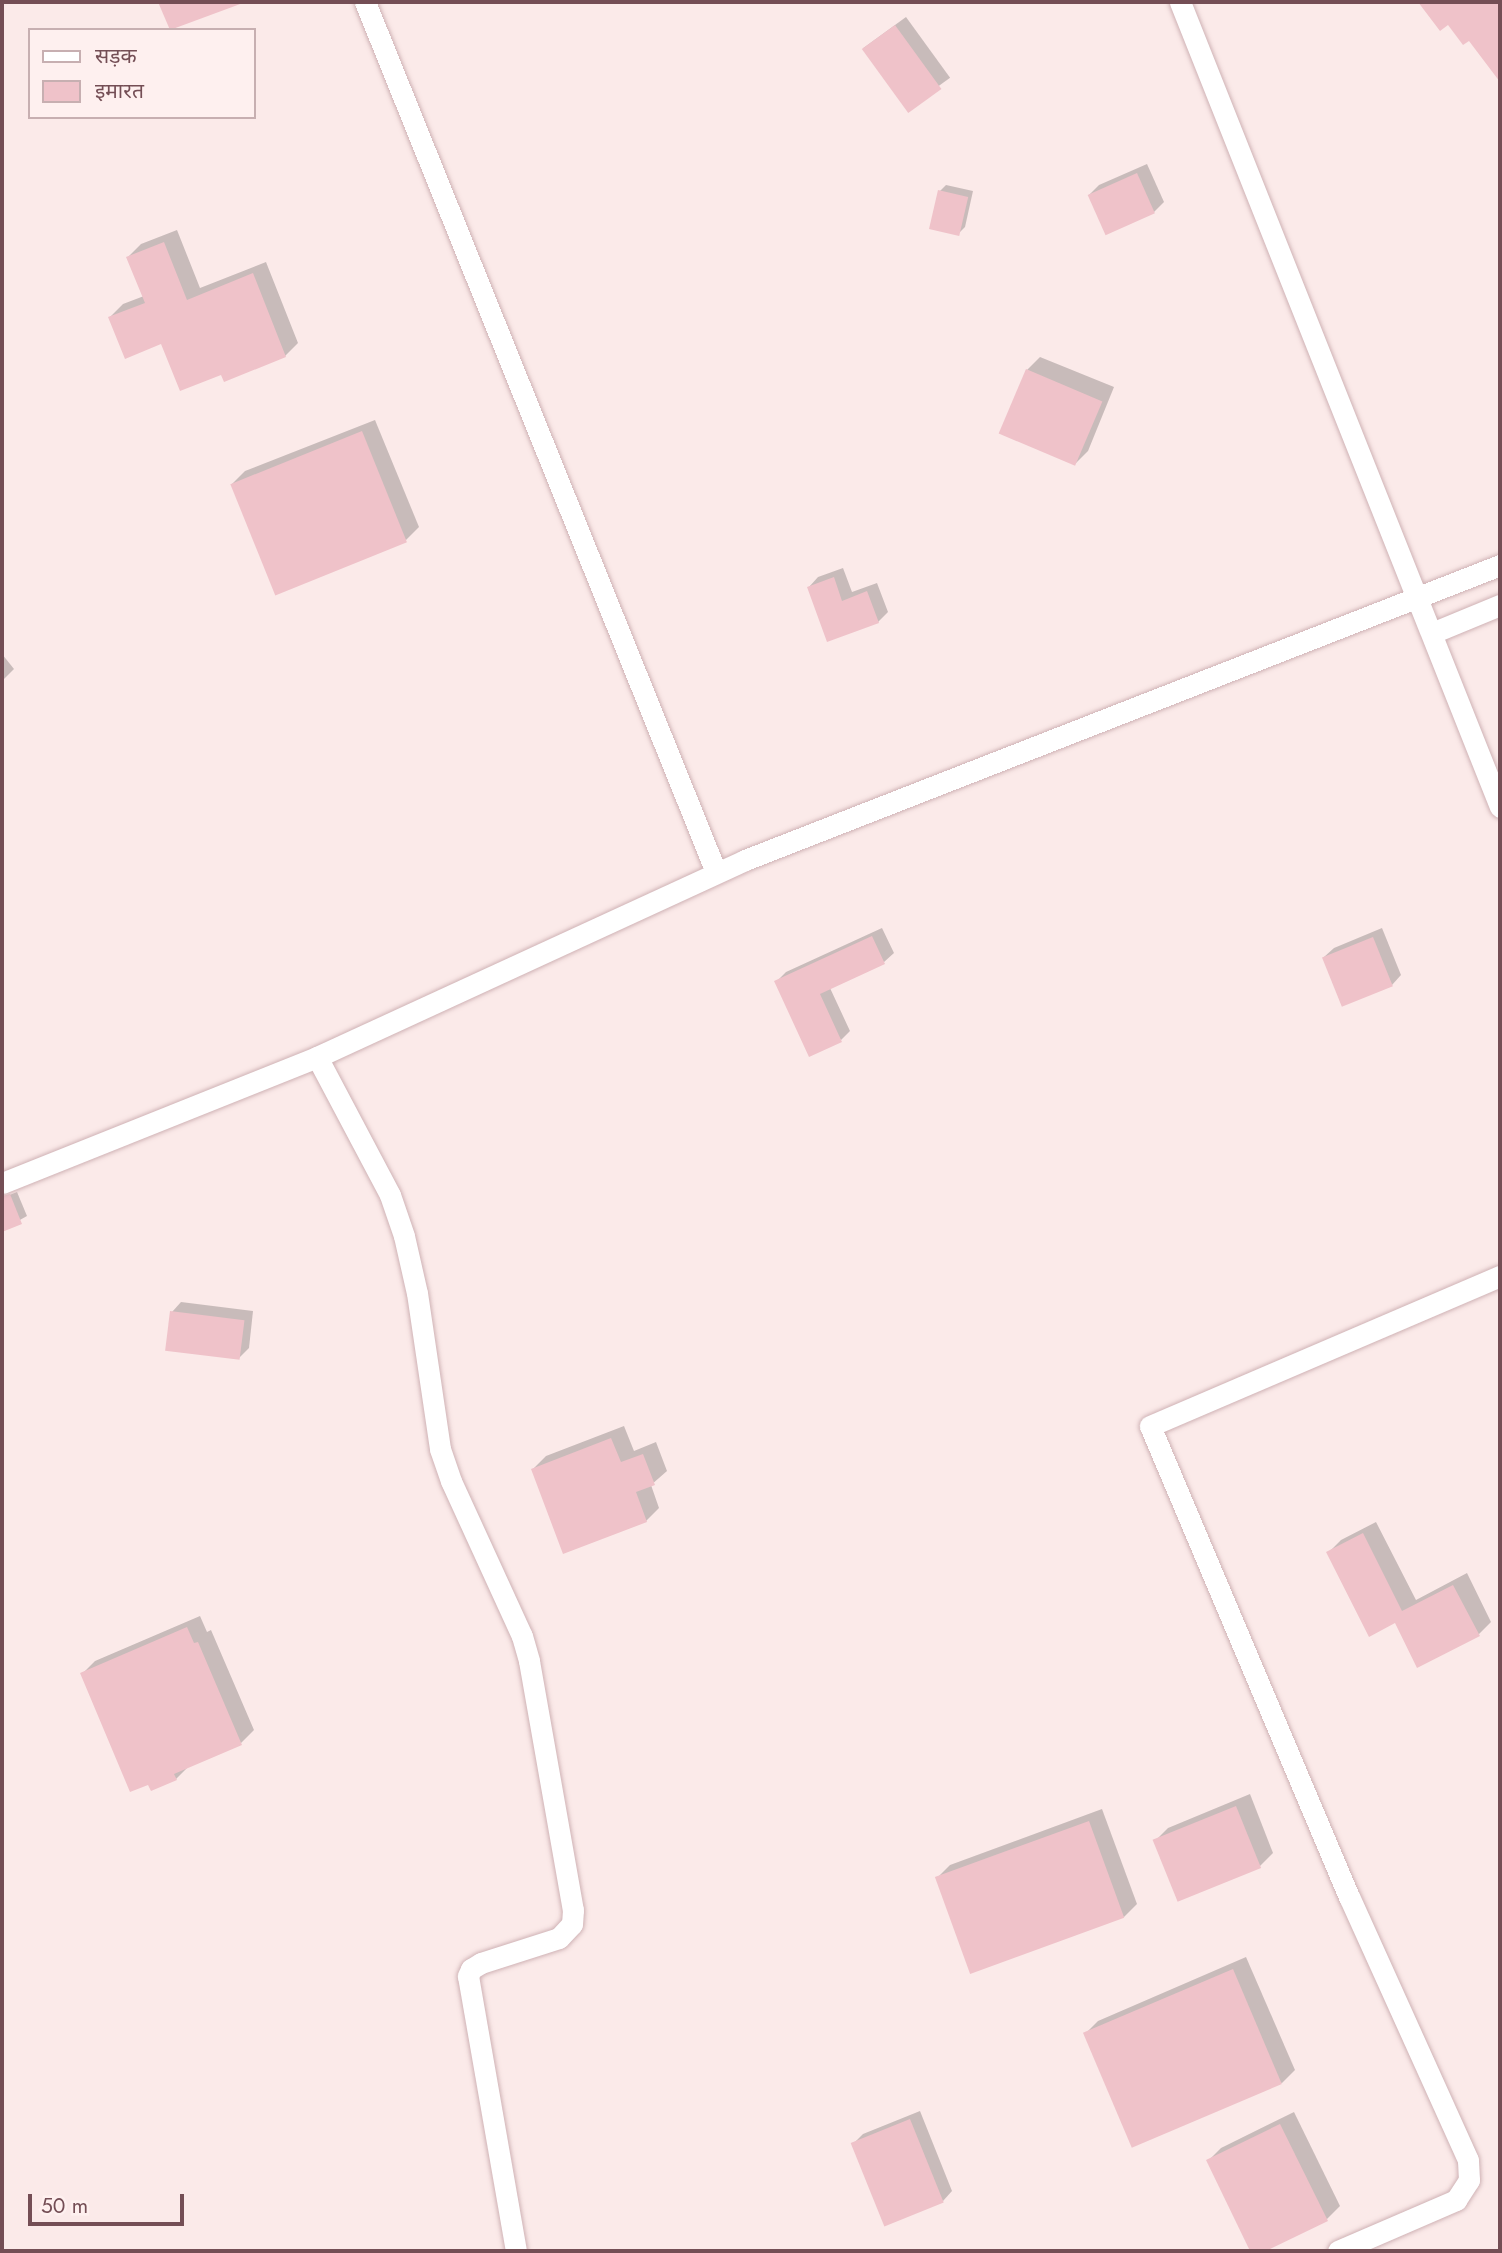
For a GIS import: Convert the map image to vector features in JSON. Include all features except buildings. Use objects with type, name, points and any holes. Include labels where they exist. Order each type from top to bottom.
[{"type":"street","points":[[365,2],[716,873]]},
{"type":"street","points":[[1180,2],[1500,807]]},
{"type":"street","points":[[2,1183],[317,1057],[716,873],[1500,565]]},
{"type":"street","points":[[1432,634],[1500,606]]},
{"type":"street","points":[[317,1057],[390,1195],[404,1236],[416,1293],[433,1421],[440,1449],[451,1481],[522,1636],[529,1661],[573,1910],[572,1924],[559,1938],[481,1962],[471,1969],[468,1976],[516,2251]]},
{"type":"street","points":[[1338,2251],[1456,2200],[1469,2180],[1468,2160],[1349,1897],[1150,1426],[1500,1276]]}]
